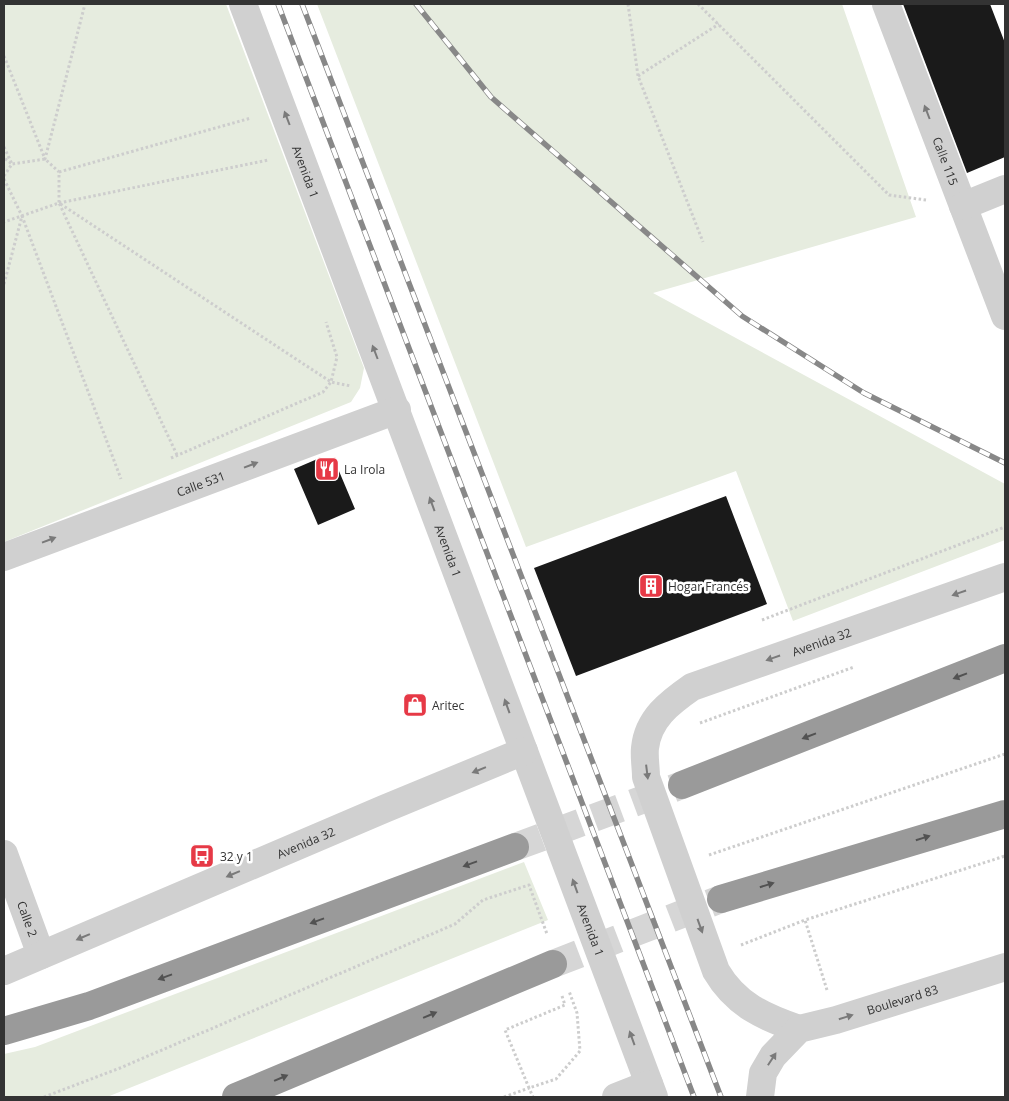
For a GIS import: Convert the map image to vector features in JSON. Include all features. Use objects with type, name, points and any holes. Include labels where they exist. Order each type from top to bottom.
[{"type":"highway","points":[[682,786],[1005,658]]},
{"type":"highway","points":[[721,899],[1005,814]]},
{"type":"highway","points":[[4,1030],[89,1006],[516,847]]},
{"type":"highway","points":[[236,1097],[553,964]]},
{"type":"street","name":"Avenida 1","points":[[243,4],[397,410],[651,1091]]},
{"type":"street","name":"Calle 115","points":[[886,4],[1005,316]]},
{"type":"street","points":[[964,206],[1005,189]]},
{"type":"street","name":"Calle 531","points":[[4,557],[397,410]]},
{"type":"street","name":"Avenida 32","points":[[799,1029],[760,1014],[742,1003],[725,987],[716,971],[646,776],[645,748],[652,725],[668,704],[692,687],[1005,577]]},
{"type":"street","name":"Avenida 32","points":[[4,971],[524,751]]},
{"type":"street","name":"Calle 2","points":[[4,854],[41,955]]},
{"type":"street","name":"Boulevard 83","points":[[799,1029],[836,1020],[1005,967]]},
{"type":"street","points":[[760,1097],[763,1073],[785,1042],[799,1029]]},
{"type":"street","points":[[616,1097],[651,1091]]},
{"type":"path","points":[[45,159],[84,4]]},
{"type":"path","points":[[628,4],[638,76],[703,242]]},
{"type":"path","points":[[698,4],[888,195],[964,206]]},
{"type":"path","points":[[638,76],[719,24]]},
{"type":"path","points":[[4,56],[45,159],[59,172],[59,203],[177,455]]},
{"type":"path","points":[[59,172],[257,116]]},
{"type":"path","points":[[4,147],[12,164]]},
{"type":"path","points":[[4,158],[12,164],[45,159]]},
{"type":"path","points":[[4,222],[59,203],[272,159]]},
{"type":"path","points":[[12,164],[4,178],[22,216],[121,480],[129,476]]},
{"type":"path","points":[[59,203],[332,382],[360,388],[397,410]]},
{"type":"path","points":[[4,284],[22,216]]},
{"type":"path","points":[[169,458],[323,392],[332,382],[337,357],[324,319]]},
{"type":"path","points":[[762,620],[1005,527]]},
{"type":"path","points":[[736,938],[739,945],[804,920],[1005,856]]},
{"type":"path","points":[[804,920],[836,1020]]},
{"type":"path","points":[[510,1041],[505,1030],[565,1004],[562,996]]},
{"type":"path","points":[[504,1097],[529,1088],[533,1097]]},
{"type":"shaded area","points":[[4,4],[226,4],[364,368],[360,388],[351,402],[4,542]]},
{"type":"shaded area","points":[[317,4],[842,4],[916,217],[653,293],[1005,484],[1005,540],[793,621],[736,471],[526,547]]},
{"type":"shaded area","points":[[524,862],[548,920],[107,1097],[4,1097],[4,1054],[35,1047]]},
{"type":"building","points":[[903,4],[990,4],[1005,43],[1005,157],[967,173]]},
{"type":"building","points":[[322,457],[336,464],[355,509],[318,525],[294,469]]},
{"type":"building","name":"Hogar Francés","points":[[726,496],[767,604],[576,676],[534,568]]},
{"type":"tunnel","points":[[515,847],[682,785]]},
{"type":"tunnel","points":[[553,964],[721,899]]},
{"type":"railway","points":[[278,4],[694,1097]]},
{"type":"railway","points":[[302,4],[721,1097]]},
{"type":"railway","points":[[416,4],[491,97],[742,316],[864,393],[1005,463]]},
{"type":"place","name":"La Irola","points":[[327,469]]},
{"type":"place","name":"Hogar Francés","points":[[651,586]]},
{"type":"place","name":"Aritec","points":[[415,705]]},
{"type":"place","name":"32 y 1","points":[[202,856]]}]
